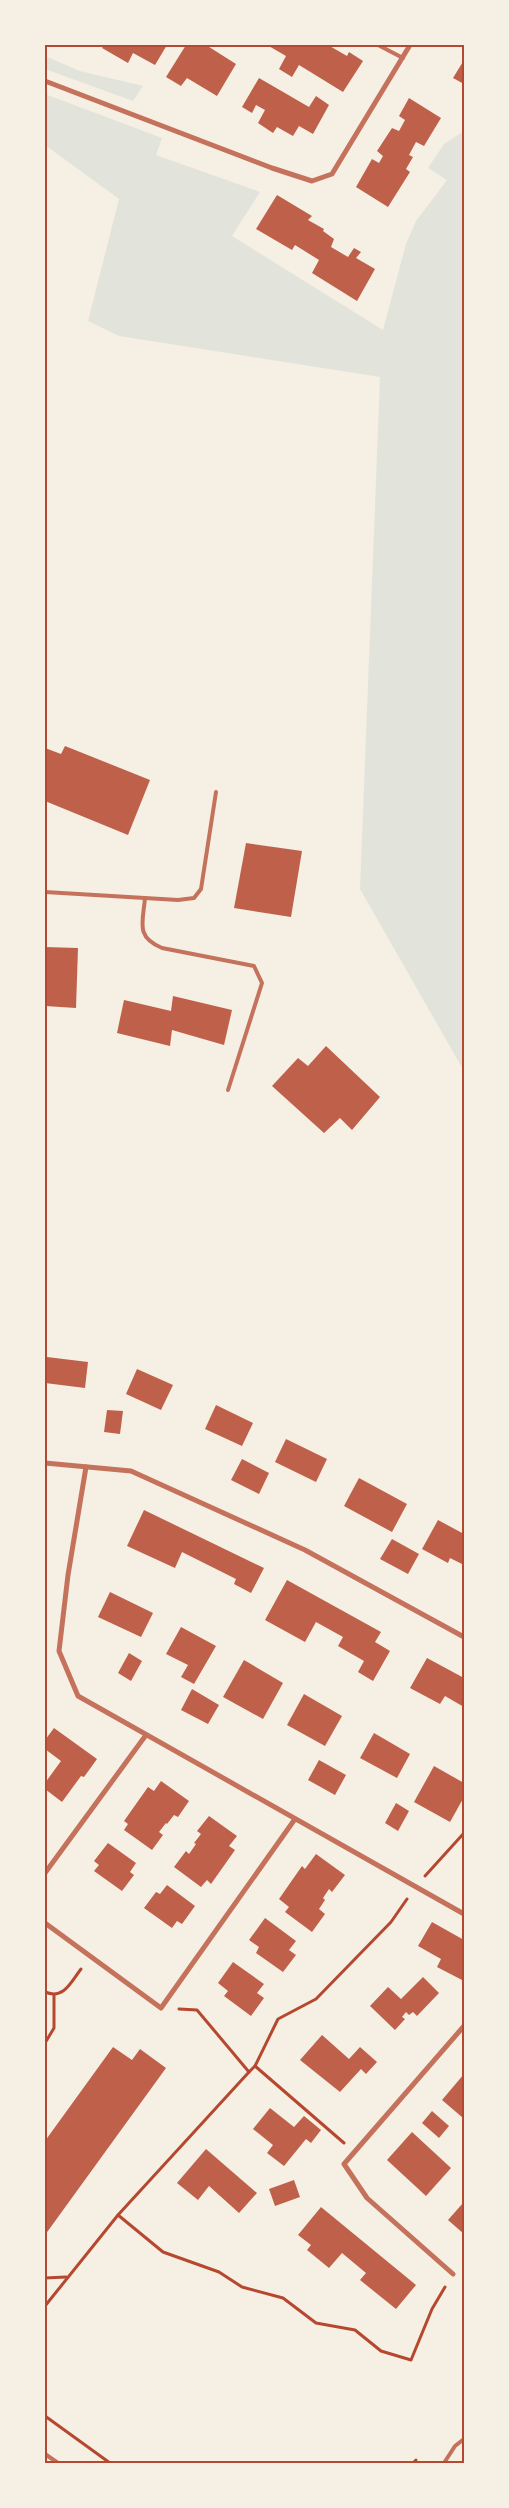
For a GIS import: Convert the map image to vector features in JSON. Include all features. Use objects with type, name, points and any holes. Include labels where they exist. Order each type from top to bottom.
[{"type":"street","points":[[45,81],[272,168],[312,181],[332,174],[410,45]]},
{"type":"street","points":[[45,1463],[131,1471],[305,1550],[464,1638]]},
{"type":"street","points":[[86,1467],[68,1574],[59,1651],[78,1696],[464,1914]]},
{"type":"street","points":[[45,1873],[146,1735]]},
{"type":"street","points":[[45,1923],[161,2008],[295,1819]]},
{"type":"street","points":[[453,2274],[367,2198],[344,2164],[464,2026]]},
{"type":"lane","points":[[378,45],[403,58]]},
{"type":"lane","points":[[45,892],[178,900],[194,898],[201,889],[216,792]]},
{"type":"lane","points":[[145,898],[142,933],[148,942],[162,948],[254,966],[262,983],[228,1090]]},
{"type":"lane","points":[[444,2463],[455,2446],[464,2439]]},
{"type":"lane","points":[[45,2454],[58,2463]]},
{"type":"path","points":[[45,2306],[66,2277],[118,2215],[255,2066],[278,2019],[316,1999],[391,1922],[416,1887],[464,1833]]},
{"type":"path","points":[[45,1992],[54,1995],[64,1992],[90,1956]]},
{"type":"path","points":[[45,2043],[54,2028],[54,1995]]},
{"type":"path","points":[[161,2008],[197,2010],[249,2072]]},
{"type":"path","points":[[255,2066],[354,2152]]},
{"type":"path","points":[[118,2215],[163,2252],[219,2272],[242,2287],[283,2298],[316,2323],[355,2330],[381,2351],[411,2360],[432,2309],[453,2274]]},
{"type":"path","points":[[45,2278],[66,2277]]},
{"type":"path","points":[[45,2416],[110,2463]]},
{"type":"shaded area","points":[[45,56],[80,71],[143,86],[133,101],[45,69]]},
{"type":"shaded area","points":[[45,94],[162,138],[156,155],[260,192],[232,236],[383,330],[406,244],[416,221],[447,180],[428,168],[444,144],[464,131],[464,1071],[360,889],[380,377],[119,336],[88,321],[119,199],[45,145]]},
{"type":"building","points":[[104,45],[167,45],[155,65],[133,53],[128,63],[102,48]]},
{"type":"building","points":[[186,45],[206,45],[236,64],[217,96],[187,78],[181,86],[166,77]]},
{"type":"building","points":[[267,45],[328,45],[347,56],[349,52],[363,61],[343,92],[299,65],[292,77],[279,69],[286,56]]},
{"type":"building","points":[[464,60],[464,84],[453,78]]},
{"type":"building","points":[[259,78],[309,107],[316,96],[329,105],[313,134],[299,126],[293,136],[277,127],[273,133],[258,123],[265,110],[256,105],[252,113],[242,107]]},
{"type":"building","points":[[409,98],[441,118],[424,146],[416,142],[409,155],[413,157],[406,169],[410,172],[388,207],[356,187],[372,159],[379,163],[383,156],[377,151],[392,128],[399,131],[405,120],[399,116]]},
{"type":"building","points":[[277,195],[312,216],[308,220],[324,229],[323,231],[334,239],[331,247],[348,257],[354,248],[361,252],[356,258],[375,269],[357,301],[312,273],[319,260],[295,245],[292,250],[256,229]]},
{"type":"building","points":[[65,746],[150,780],[128,835],[45,801],[45,748],[61,754]]},
{"type":"building","points":[[246,843],[302,851],[291,917],[234,908]]},
{"type":"building","points":[[45,947],[78,948],[76,1008],[45,1006]]},
{"type":"building","points":[[173,996],[232,1010],[224,1045],[172,1030],[170,1046],[117,1033],[124,1000],[171,1011]]},
{"type":"building","points":[[326,1046],[380,1097],[352,1130],[340,1118],[324,1133],[272,1086],[298,1058],[308,1066]]},
{"type":"building","points":[[47,1357],[88,1362],[85,1388],[45,1383]]},
{"type":"building","points":[[137,1369],[173,1385],[161,1410],[126,1394]]},
{"type":"building","points":[[216,1405],[253,1423],[242,1446],[205,1429]]},
{"type":"building","points":[[107,1410],[123,1411],[120,1434],[104,1432]]},
{"type":"building","points":[[286,1439],[327,1459],[316,1482],[275,1462]]},
{"type":"building","points":[[242,1459],[269,1473],[259,1494],[231,1480]]},
{"type":"building","points":[[359,1478],[407,1504],[392,1532],[344,1506]]},
{"type":"building","points":[[144,1510],[264,1568],[251,1593],[234,1584],[236,1579],[182,1552],[175,1568],[127,1546]]},
{"type":"building","points":[[438,1520],[464,1534],[464,1565],[450,1558],[448,1563],[422,1549]]},
{"type":"building","points":[[392,1539],[419,1554],[408,1574],[380,1559]]},
{"type":"building","points":[[287,1580],[381,1632],[375,1642],[390,1651],[373,1681],[358,1672],[364,1661],[338,1646],[343,1637],[316,1622],[305,1642],[265,1620]]},
{"type":"building","points":[[110,1592],[153,1613],[141,1637],[98,1617]]},
{"type":"building","points":[[181,1627],[216,1646],[194,1684],[181,1677],[188,1665],[166,1654]]},
{"type":"building","points":[[129,1653],[142,1661],[131,1681],[118,1673]]},
{"type":"building","points":[[427,1658],[464,1678],[464,1707],[445,1696],[440,1704],[410,1688]]},
{"type":"building","points":[[244,1660],[283,1683],[263,1719],[223,1697]]},
{"type":"building","points":[[192,1689],[219,1705],[208,1724],[181,1710]]},
{"type":"building","points":[[304,1694],[342,1716],[325,1746],[287,1725]]},
{"type":"building","points":[[54,1728],[97,1759],[84,1777],[81,1776],[62,1802],[45,1789],[45,1783],[61,1761],[45,1749],[45,1740]]},
{"type":"building","points":[[374,1733],[410,1754],[397,1778],[360,1758]]},
{"type":"building","points":[[319,1760],[346,1775],[335,1795],[308,1780]]},
{"type":"building","points":[[434,1766],[464,1783],[464,1797],[450,1822],[414,1802]]},
{"type":"building","points":[[161,1781],[189,1801],[178,1817],[174,1815],[159,1832],[163,1835],[152,1850],[124,1830],[128,1824],[124,1821],[148,1787],[154,1791]]},
{"type":"building","points":[[396,1803],[409,1811],[398,1831],[385,1823]]},
{"type":"building","points":[[209,1816],[237,1836],[229,1846],[235,1850],[211,1884],[207,1880],[201,1887],[174,1867],[186,1851],[189,1854],[196,1844],[194,1843],[201,1834],[197,1831]]},
{"type":"building","points":[[108,1843],[136,1863],[130,1872],[134,1875],[122,1891],[94,1871],[99,1865],[94,1861]]},
{"type":"building","points":[[316,1854],[345,1875],[332,1892],[329,1889],[323,1898],[325,1900],[319,1909],[325,1914],[312,1932],[285,1912],[289,1907],[279,1899],[302,1866],[305,1869]]},
{"type":"building","points":[[167,1885],[195,1906],[182,1924],[177,1921],[172,1928],[144,1908],[156,1892],[160,1894]]},
{"type":"building","points":[[265,1918],[296,1941],[289,1950],[296,1955],[283,1972],[256,1953],[259,1947],[249,1940]]},
{"type":"building","points":[[432,1922],[464,1940],[464,1977],[462,1980],[437,1967],[441,1959],[418,1946]]},
{"type":"building","points":[[233,1962],[264,1984],[257,1993],[264,1998],[251,2016],[224,1996],[228,1991],[218,1983]]},
{"type":"building","points":[[423,1977],[439,1993],[417,2016],[413,2012],[409,2015],[406,2012],[402,2017],[405,2019],[395,2030],[370,2006],[388,1987],[401,1999]]},
{"type":"building","points":[[322,2035],[349,2059],[360,2047],[377,2062],[366,2074],[361,2069],[340,2092],[300,2060]]},
{"type":"building","points":[[113,2047],[132,2060],[140,2049],[166,2068],[45,2235],[45,2141]]},
{"type":"building","points":[[464,2074],[464,2117],[463,2118],[442,2100]]},
{"type":"building","points":[[270,2108],[294,2127],[304,2116],[321,2130],[311,2143],[306,2139],[284,2166],[267,2153],[273,2145],[253,2129]]},
{"type":"building","points":[[432,2111],[449,2126],[439,2138],[422,2123]]},
{"type":"building","points":[[412,2132],[451,2168],[426,2196],[387,2160]]},
{"type":"building","points":[[206,2149],[257,2193],[239,2213],[209,2186],[198,2200],[177,2183]]},
{"type":"building","points":[[294,2180],[300,2197],[275,2206],[269,2189]]},
{"type":"building","points":[[464,2204],[464,2234],[448,2220]]},
{"type":"building","points":[[321,2207],[416,2285],[396,2309],[360,2280],[366,2273],[342,2253],[329,2268],[307,2250],[311,2245],[298,2235]]}]
